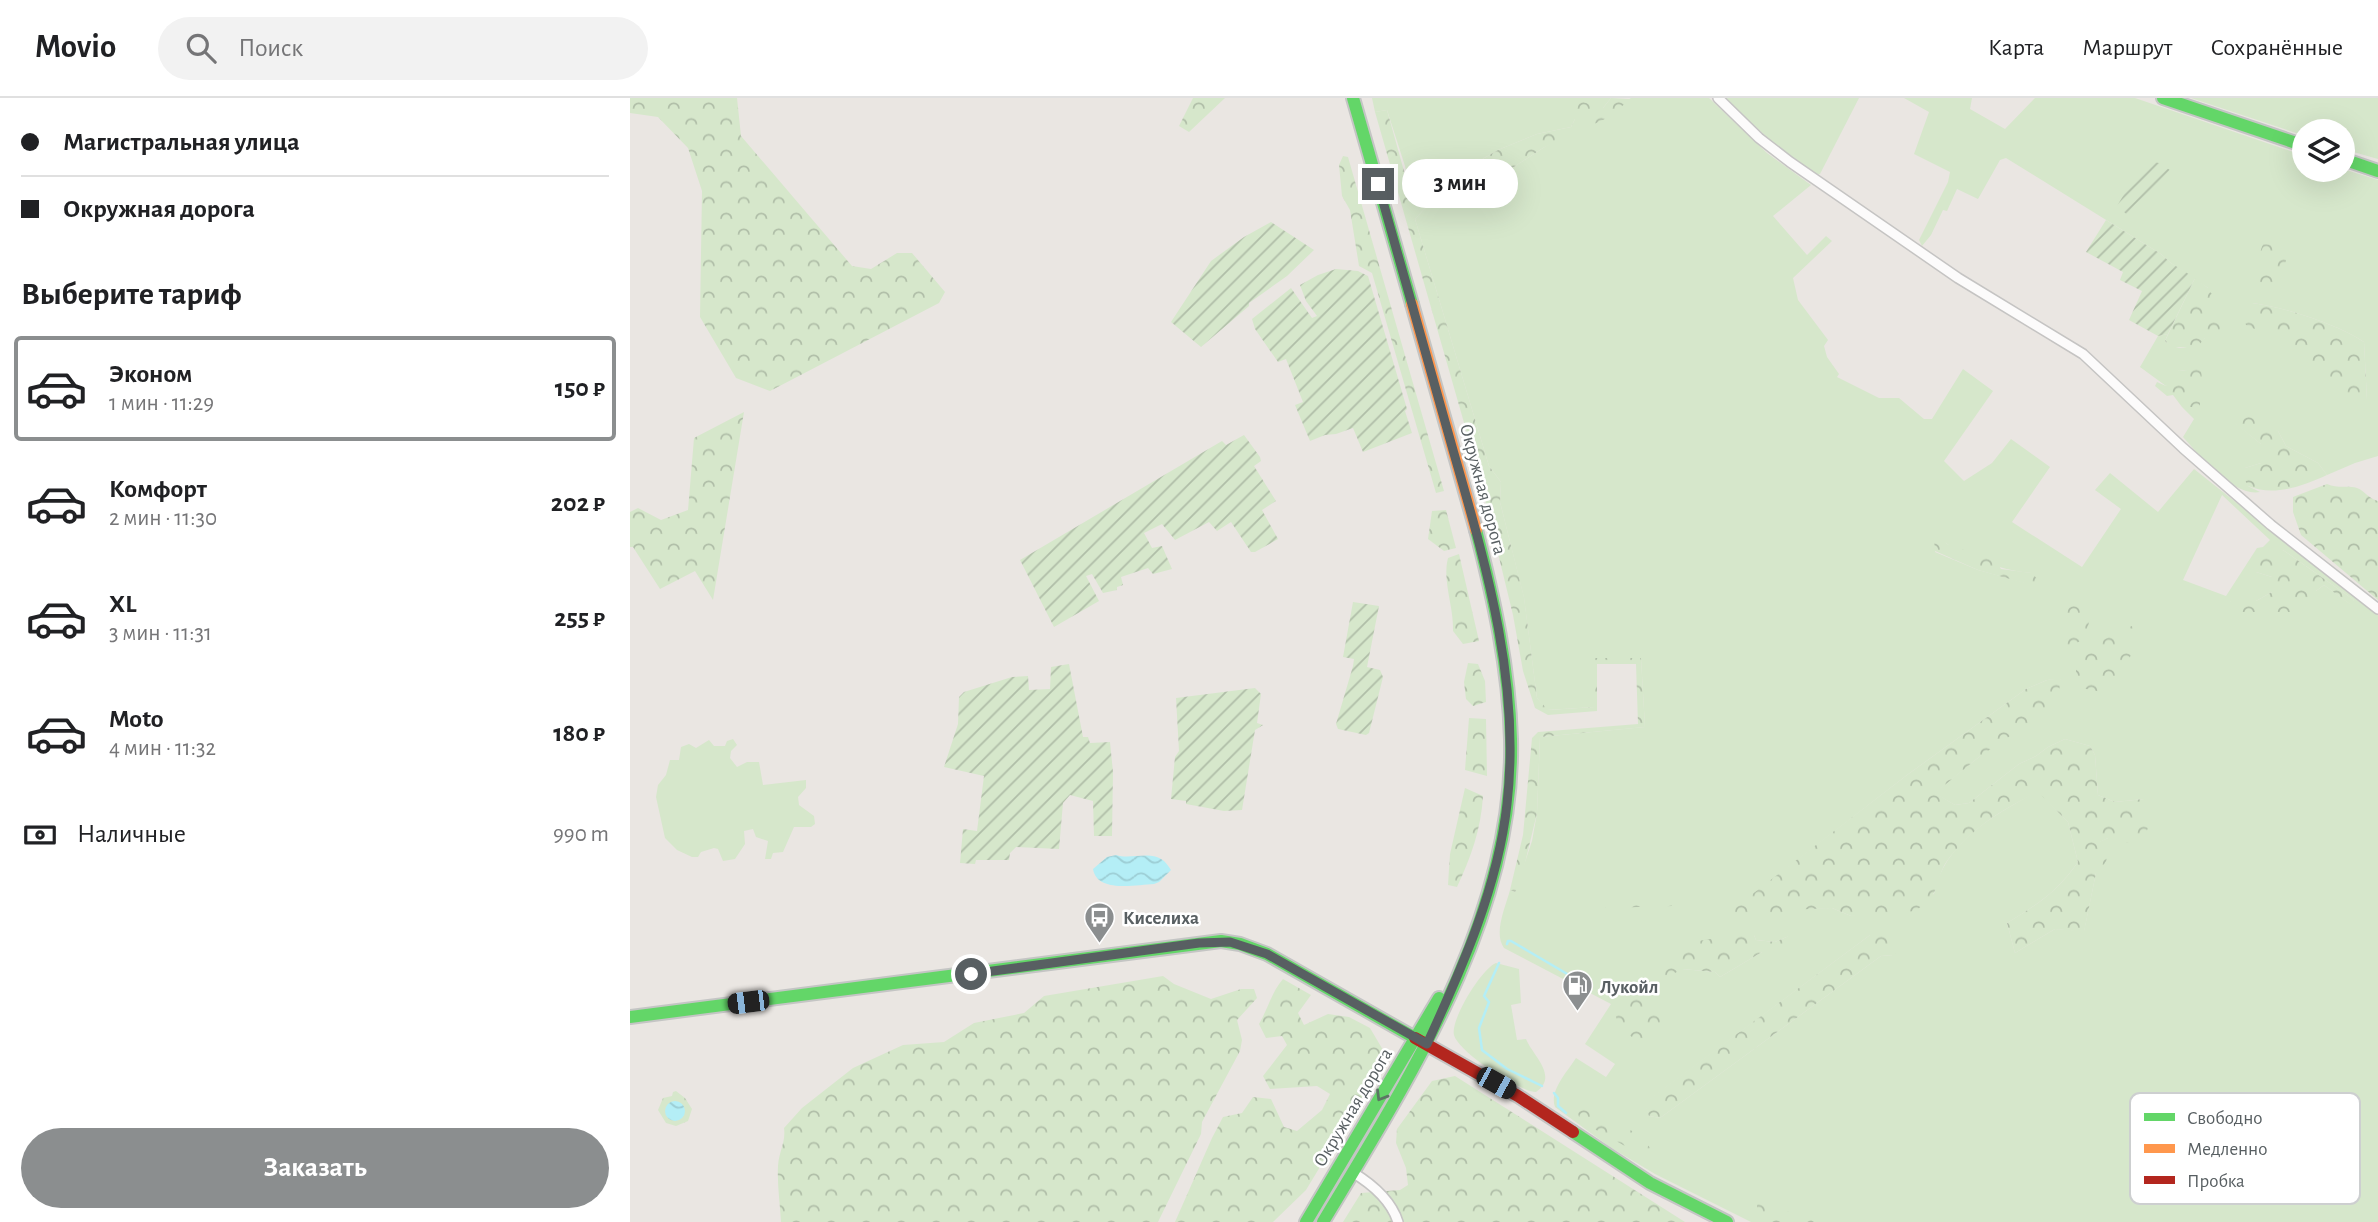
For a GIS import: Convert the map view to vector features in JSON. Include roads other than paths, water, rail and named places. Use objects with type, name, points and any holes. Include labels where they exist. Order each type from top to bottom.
[{"type":"main road","name":"Окружная дорога","points":[[1324,1222],[1421,1041],[1471,938],[1497,860],[1507,804],[1510,718],[1503,648],[1484,562],[1353,98]]},
{"type":"main road","points":[[2163,98],[2292,142]]},
{"type":"main road","points":[[630,1017],[1221,942],[1240,944],[1267,954],[1518,1096],[1650,1183],[1727,1222]]},
{"type":"main road","name":"Окружная дорога","points":[[1306,1222],[1421,1041]]},
{"type":"street","points":[[1717,98],[1766,144],[1790,162],[1958,278],[2083,354],[2183,448],[2271,525],[2378,609]]},
{"type":"street","points":[[1352,1172],[1370,1183],[1395,1211],[1398,1222]]},
{"type":"water","points":[[1153,856],[1164,861],[1171,870],[1154,884],[1109,885],[1096,877],[1093,869],[1107,857]]},
{"type":"water","points":[[675,1101],[682,1104],[685,1111],[682,1118],[675,1121],[668,1118],[665,1111],[668,1104]]},
{"type":"waterway","points":[[1507,944],[1511,941],[1586,985]]},
{"type":"waterway","points":[[1499,963],[1484,996],[1489,1002],[1479,1028],[1482,1050],[1507,1069],[1542,1086]]},
{"type":"waterway","points":[[1554,1093],[1558,1098],[1558,1106],[1566,1113]]},
{"type":"place","name":"Киселиха","points":[[1100,944]]},
{"type":"place","name":"Лукойл","points":[[1577,1013]]}]
